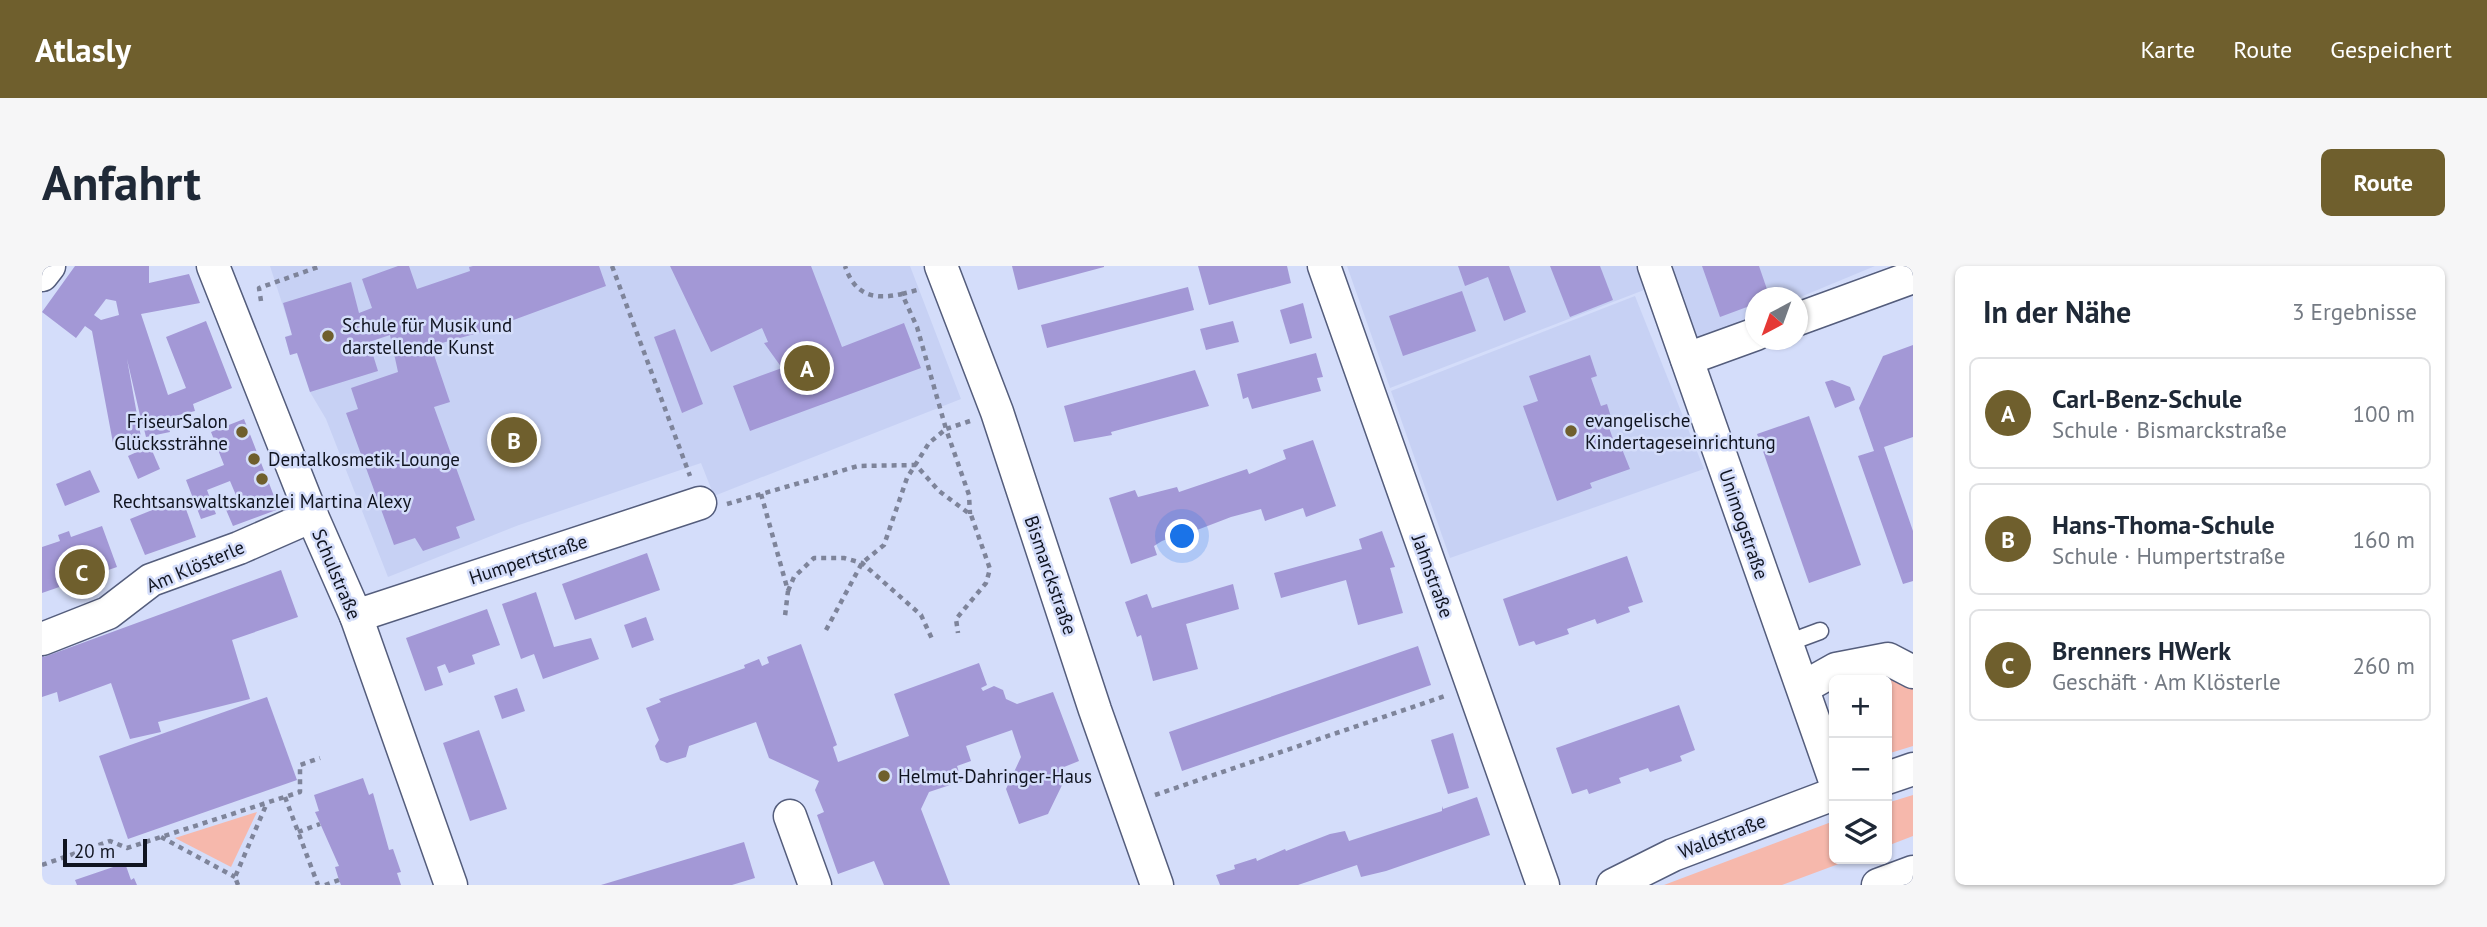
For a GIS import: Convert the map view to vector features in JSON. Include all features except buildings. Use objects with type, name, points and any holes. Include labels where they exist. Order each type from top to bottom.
[{"type":"street","points":[[42,275],[49,266]]},
{"type":"street","name":"Schulstraße","points":[[213,266],[312,516],[356,616],[451,885]]},
{"type":"street","name":"Bismarckstraße","points":[[941,266],[997,412],[1157,885]]},
{"type":"street","name":"Jahnstraße","points":[[1324,266],[1543,885]]},
{"type":"street","name":"Unimogstraße","points":[[1654,266],[1829,763]]},
{"type":"street","points":[[1808,315],[1913,277]]},
{"type":"street","points":[[1687,359],[1745,338]]},
{"type":"street","name":"Humpertstraße","points":[[356,616],[701,503]]},
{"type":"street","name":"Am Klösterle","points":[[42,639],[108,613],[151,580],[239,548],[312,516]]},
{"type":"street","points":[[1804,687],[1836,669],[1888,659],[1913,672]]},
{"type":"street","points":[[1892,776],[1913,769]]},
{"type":"street","name":"Waldstraße","points":[[1613,885],[1672,855],[1829,796]]},
{"type":"street","points":[[790,816],[815,885]]},
{"type":"street","points":[[1878,885],[1913,872]]},
{"type":"lane","points":[[1785,644],[1821,631]]},
{"type":"path","points":[[275,283],[321,266]]},
{"type":"path","points":[[612,266],[687,468]]},
{"type":"path","points":[[845,266],[862,292],[879,299],[902,295],[917,327],[946,429],[969,495],[971,515],[990,569],[985,583],[956,618],[958,632]]},
{"type":"path","points":[[826,629],[862,563],[884,545],[907,478],[929,443],[946,429],[997,412]]},
{"type":"path","points":[[701,503],[725,504],[858,466],[916,465],[939,491],[971,515]]},
{"type":"path","points":[[761,494],[788,591]]},
{"type":"path","points":[[785,616],[788,591],[794,577],[814,558],[844,558],[862,563],[921,615],[933,641]]},
{"type":"path","points":[[1129,804],[1473,687]]},
{"type":"path","points":[[42,865],[110,841],[127,848],[300,792],[300,765],[320,758]]},
{"type":"path","points":[[285,797],[318,885]]},
{"type":"path","points":[[234,877],[267,802]]},
{"type":"path","points":[[298,832],[320,824]]},
{"type":"path","points":[[160,836],[234,877],[238,885]]},
{"type":"path","points":[[325,885],[339,880]]},
{"type":"shaded area","points":[[270,266],[910,266],[961,399],[714,496],[701,463],[519,525],[388,577],[326,419],[310,392],[297,353],[290,355],[285,337],[292,334]]},
{"type":"shaded area","points":[[1347,266],[1875,266],[1808,294],[1808,287],[1745,287],[1745,320],[1680,347],[1657,285],[1390,388]]},
{"type":"shaded area","points":[[1635,296],[1704,469],[1450,558],[1391,391]]},
{"type":"shaded area","points":[[1892,680],[1913,689],[1913,746],[1892,752]]},
{"type":"shaded area","points":[[1913,795],[1913,836],[1892,844],[1892,801]]},
{"type":"shaded area","points":[[257,812],[231,867],[175,838]]},
{"type":"shaded area","points":[[1829,823],[1829,864],[1839,864],[1782,885],[1664,885]]},
{"type":"place","name":"Schule für Musik und darstellende Kunst","points":[[328,336]]},
{"type":"place","name":"Carl-Benz-Schule","points":[[807,368]]},
{"type":"place","name":"evangelische Kindertageseinrichtung","points":[[1571,431]]},
{"type":"place","name":"FriseurSalon Glückssträhne","points":[[242,432]]},
{"type":"place","name":"Hans-Thoma-Schule","points":[[514,440]]},
{"type":"place","name":"Dentalkosmetik-Lounge","points":[[254,459]]},
{"type":"place","name":"Rechtsanswaltskanzlei Martina Alexy","points":[[262,479]]},
{"type":"place","name":"Brenners HWerk","points":[[82,572]]},
{"type":"place","name":"Helmut-Dahringer-Haus","points":[[884,776]]}]
